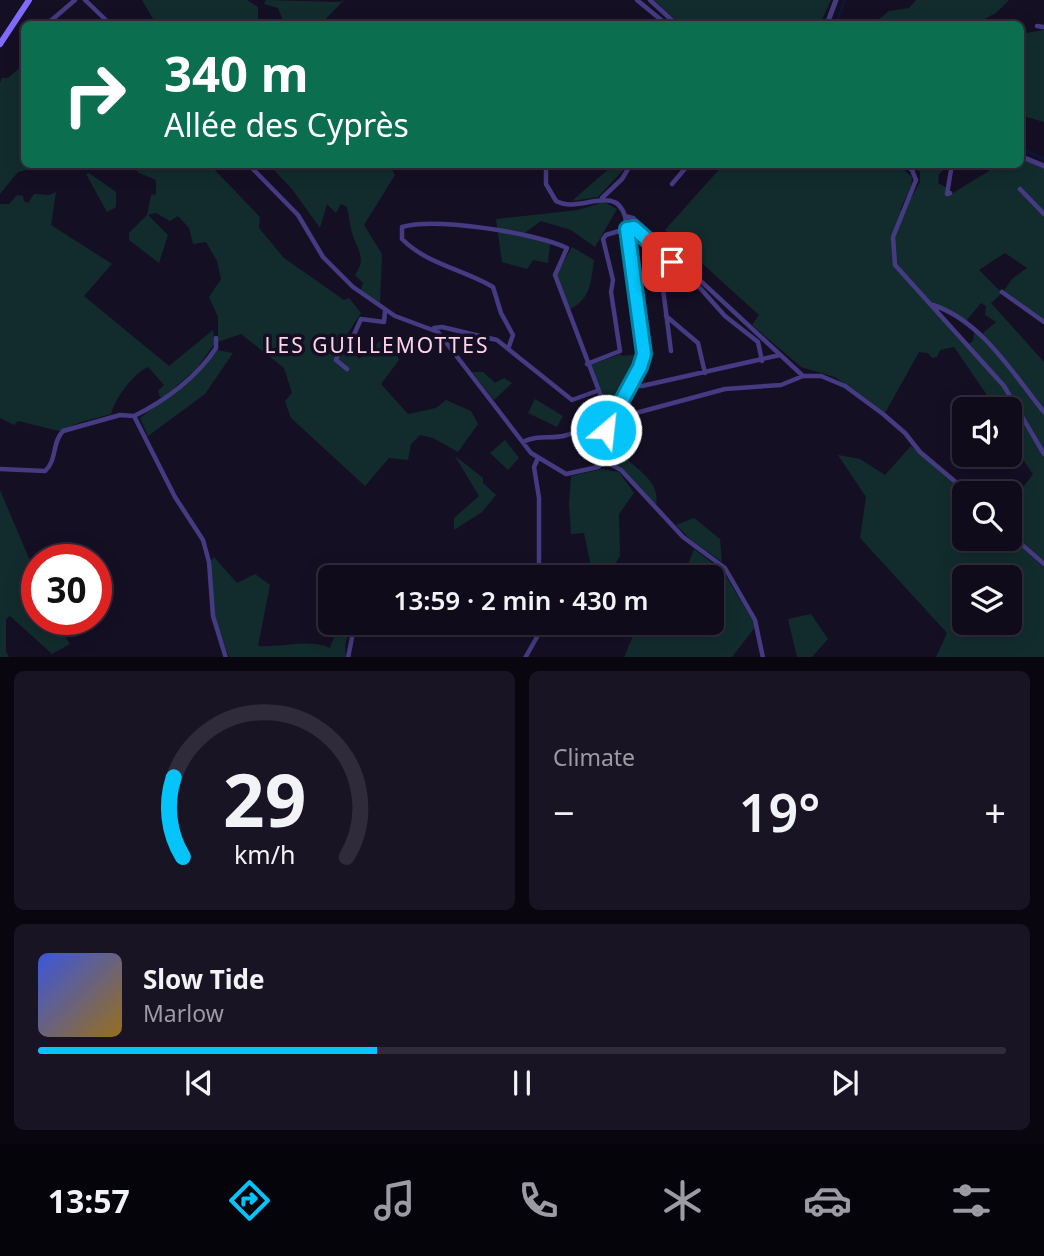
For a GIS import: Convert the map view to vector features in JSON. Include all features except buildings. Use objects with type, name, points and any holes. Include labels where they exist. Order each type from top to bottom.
[{"type":"main road","points":[[0,44],[29,0]]},
{"type":"street","points":[[50,21],[75,0]]},
{"type":"street","points":[[85,0],[107,21]]},
{"type":"street","points":[[636,0],[662,21]]},
{"type":"street","points":[[650,0],[673,21]]},
{"type":"street","points":[[828,21],[836,0]]},
{"type":"street","points":[[1037,26],[1044,27]]},
{"type":"street","points":[[1024,158],[1044,166]]},
{"type":"street","points":[[252,168],[298,215],[323,257],[353,288],[385,311],[433,328],[442,327],[490,337],[572,400],[597,391]]},
{"type":"street","points":[[546,168],[546,184],[559,203],[575,206],[601,199],[622,179],[629,168]]},
{"type":"street","points":[[672,184],[686,168]]},
{"type":"street","points":[[909,168],[916,180],[893,237],[893,258],[898,271],[932,305],[1003,386],[1044,454]]},
{"type":"street","points":[[950,193],[947,194],[951,168]]},
{"type":"street","points":[[1020,189],[1044,214]]},
{"type":"street","points":[[433,328],[538,458],[566,474],[598,467],[605,461],[606,430],[640,367],[645,346],[625,216],[619,205],[601,199]]},
{"type":"street","points":[[625,216],[633,218],[803,376]]},
{"type":"street","points":[[508,349],[513,335],[500,313],[493,287],[434,262],[405,243],[400,232],[402,226],[493,229],[521,233],[568,248],[555,275],[557,284],[610,420]]},
{"type":"street","points":[[587,363],[620,351],[611,292],[613,280],[603,241],[606,235],[634,228],[717,309],[758,342],[762,361]]},
{"type":"street","points":[[658,249],[671,351]]},
{"type":"street","points":[[1002,292],[1044,322]]},
{"type":"street","points":[[932,305],[957,316],[968,325],[1022,381],[1044,412]]},
{"type":"street","points":[[347,369],[336,360],[342,344],[352,339],[361,319],[384,322],[385,311]]},
{"type":"street","points":[[666,316],[698,343],[705,373]]},
{"type":"street","points":[[0,469],[45,471],[50,467],[58,437],[64,430],[120,415],[133,416],[153,407],[195,372],[216,348],[216,338]]},
{"type":"street","points":[[630,385],[642,386],[780,355]]},
{"type":"street","points":[[610,420],[725,389],[786,384],[803,376],[821,376],[845,386],[902,429],[920,452],[955,481]]},
{"type":"street","points":[[133,416],[175,497],[203,540],[209,562],[213,616],[226,657]]},
{"type":"street","points":[[523,442],[546,435],[569,435],[586,428],[606,430]]},
{"type":"street","points":[[538,458],[534,467],[540,498],[539,565]]},
{"type":"street","points":[[605,461],[621,470],[683,537],[724,568],[756,624],[763,657]]},
{"type":"street","points":[[1022,545],[1044,564]]},
{"type":"street","points":[[348,657],[352,635]]},
{"type":"street","points":[[525,657],[538,635]]},
{"type":"green space","points":[[142,0],[247,0],[258,7],[258,21],[154,21]]},
{"type":"green space","points":[[266,0],[344,0],[324,21],[283,21],[278,8],[264,4]]},
{"type":"green space","points":[[654,0],[831,0],[821,21],[677,21]]},
{"type":"green space","points":[[916,0],[1009,0],[996,13],[981,21],[877,21],[889,11],[909,8]]},
{"type":"green space","points":[[1044,30],[1044,122],[1024,116],[1024,33]]},
{"type":"green space","points":[[21,67],[21,168],[35,168],[18,172],[0,194],[0,83],[2,78],[8,78]]},
{"type":"green space","points":[[1024,160],[1044,168],[1044,321],[1003,292],[1012,279],[1027,268],[1005,253],[979,270],[1002,293],[991,303],[1044,362],[1044,562],[1022,541],[1022,489],[1033,474],[1022,458],[1022,397],[987,397],[954,347],[940,350],[937,357],[932,358],[928,353],[919,352],[885,413],[835,377],[801,367],[752,325],[759,315],[665,230],[720,168],[902,168],[912,177],[911,187],[900,210],[904,211],[920,182],[920,172],[915,168],[945,168],[939,174],[938,183],[947,188],[945,194],[948,196],[989,171],[988,168],[1024,168]],"holes":[[[981,303],[986,306],[985,315],[996,322],[982,334],[974,333],[973,341],[965,346],[938,315],[939,306],[966,321]]]},
{"type":"green space","points":[[134,168],[213,168],[260,217],[259,228],[284,258],[344,300],[349,298],[361,313],[344,339],[359,359],[379,342],[394,348],[399,360],[381,384],[408,414],[436,408],[446,400],[471,411],[478,424],[458,452],[433,438],[420,435],[411,444],[408,460],[389,458],[365,486],[291,418],[285,401],[292,393],[284,368],[241,334],[218,342],[218,317],[209,297],[221,279],[217,261],[206,242],[193,244],[189,228],[178,216],[170,221],[156,213],[148,215],[168,235],[159,263],[129,240],[129,233],[147,215],[151,195],[156,194],[156,180]]},
{"type":"green space","points":[[272,168],[392,169],[395,175],[364,225],[382,254],[380,304],[360,291],[363,283],[355,275],[360,256],[347,207],[341,204],[336,213],[327,204],[320,228],[292,189]]},
{"type":"green space","points":[[610,168],[625,168],[598,197],[572,201]]},
{"type":"green space","points":[[89,173],[116,192],[116,207],[107,212],[86,174]]},
{"type":"green space","points":[[56,192],[51,225],[112,264],[84,296],[169,366],[213,330],[215,343],[197,368],[164,397],[160,397],[158,391],[164,385],[148,367],[125,387],[111,414],[59,431],[18,421],[14,425],[0,418],[0,204],[9,204],[17,195],[23,196],[28,203],[34,194],[49,195]]},
{"type":"green space","points":[[604,202],[617,209],[595,247],[571,230],[541,221],[522,235],[550,244],[548,263],[533,260],[527,269],[502,262],[496,219],[578,210]]},
{"type":"green space","points":[[572,247],[594,260],[586,295],[570,309],[556,275]]},
{"type":"green space","points":[[217,350],[233,353],[205,394],[148,436],[140,418],[200,371]]},
{"type":"green space","points":[[621,354],[640,354],[609,414],[590,365]]},
{"type":"green space","points":[[472,372],[483,372],[495,383],[504,378],[512,383],[494,400]]},
{"type":"green space","points":[[535,399],[563,416],[557,427],[528,413]]},
{"type":"green space","points":[[505,440],[519,458],[508,470],[490,453]]},
{"type":"green space","points":[[911,446],[953,481],[952,551],[1022,551],[1022,547],[1044,568],[1044,657],[936,657],[947,633],[860,538],[866,497],[838,455],[860,459],[885,475]]},
{"type":"green space","points":[[609,447],[626,447],[630,454],[628,460],[653,485],[656,505],[611,458]]},
{"type":"green space","points":[[455,456],[483,478],[483,483],[496,495],[482,512],[454,530],[454,518],[479,496]]},
{"type":"green space","points":[[602,469],[619,472],[634,493],[619,514],[620,556],[614,565],[591,565],[584,533],[571,534],[571,476]]},
{"type":"green space","points":[[0,490],[23,544],[21,626],[10,616],[6,619],[6,651],[9,657],[0,657]]},
{"type":"green space","points":[[694,518],[720,539],[722,562],[691,540],[676,525]]},
{"type":"green space","points":[[694,549],[715,565],[688,565]]},
{"type":"green space","points":[[214,557],[237,583],[255,574],[270,585],[258,646],[313,644],[330,648],[335,635],[348,635],[345,645],[346,657],[229,657],[213,613],[211,561]]},
{"type":"green space","points":[[724,573],[756,626],[732,657],[624,657],[633,635],[724,635]]},
{"type":"green space","points":[[811,614],[828,639],[812,657],[797,657],[788,619]]},
{"type":"green space","points":[[31,635],[64,635],[70,644],[52,654]]},
{"type":"waterway","points":[[837,21],[845,0]]},
{"type":"waterway","points":[[1024,150],[1044,159]]},
{"type":"district","name":"LES GUILLEMOTTES","points":[[377,345]]},
{"type":"route","points":[[606,430],[640,367],[645,346],[627,229],[634,228],[672,262]]}]
